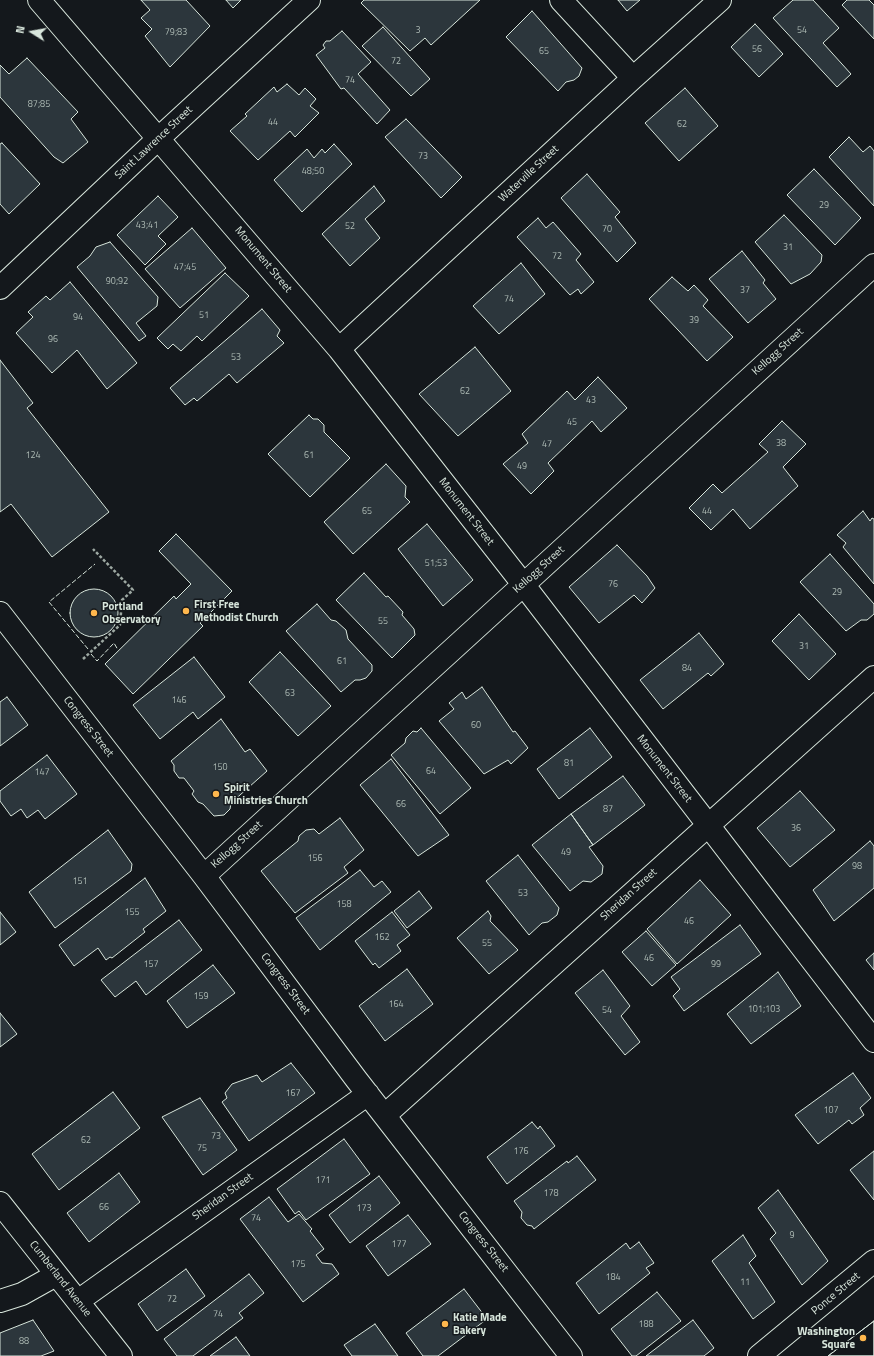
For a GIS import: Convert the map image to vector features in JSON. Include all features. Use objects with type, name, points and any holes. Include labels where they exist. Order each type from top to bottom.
[{"type":"street","name":"Monument Street","points":[[39,0],[339,349],[523,584],[874,1041]]},
{"type":"street","name":"Saint Lawrence Street","points":[[0,288],[158,138],[309,0]]},
{"type":"street","points":[[561,0],[633,78]]},
{"type":"street","name":"Waterville Street","points":[[339,349],[633,78],[720,0]]},
{"type":"street","name":"Kellogg Street","points":[[204,876],[874,265]]},
{"type":"street","name":"Congress Street","points":[[0,613],[204,876],[368,1094],[571,1356]]},
{"type":"street","name":"Sheridan Street","points":[[385,1115],[874,677]]},
{"type":"street","name":"Sheridan Street","points":[[78,1301],[368,1094]]},
{"type":"street","name":"Cumberland Avenue","points":[[0,1202],[120,1356]]},
{"type":"street","name":"Ponce Street","points":[[759,1356],[874,1261]]},
{"type":"street","points":[[0,1301],[22,1294],[56,1275]]},
{"type":"path","points":[[83,659],[120,625],[122,600],[133,590],[93,549]]},
{"type":"building","points":[[141,0],[186,0],[210,26],[170,67],[145,36],[152,29],[141,18],[150,10]]},
{"type":"building","points":[[226,0],[241,0],[233,8]]},
{"type":"building","points":[[364,0],[480,0],[431,45],[425,38],[410,51],[361,3]]},
{"type":"building","points":[[618,0],[640,0],[627,11]]},
{"type":"building","points":[[793,0],[813,0],[839,28],[823,43],[851,74],[837,87],[773,18]]},
{"type":"building","points":[[847,0],[869,0],[874,5],[874,39],[842,5]]},
{"type":"building","points":[[532,11],[582,68],[579,76],[574,80],[566,82],[558,91],[506,37]]},
{"type":"building","points":[[755,24],[783,54],[759,77],[731,47]]},
{"type":"building","points":[[383,27],[430,79],[411,96],[362,46]]},
{"type":"building","points":[[342,31],[371,62],[358,74],[390,110],[377,124],[344,88],[341,89],[316,55],[325,48],[323,45],[326,41],[330,41]]},
{"type":"building","points":[[27,58],[78,112],[71,119],[88,142],[63,163],[54,157],[0,97],[0,65],[9,74]]},
{"type":"building","points":[[287,84],[299,95],[305,88],[316,99],[310,106],[319,113],[295,137],[290,131],[258,160],[230,131],[247,116],[245,114],[274,87],[277,92]]},
{"type":"building","points":[[685,88],[718,126],[679,161],[645,123]]},
{"type":"building","points":[[406,119],[462,177],[441,198],[385,137]]},
{"type":"building","points":[[849,137],[863,152],[870,146],[874,151],[874,206],[829,157]]},
{"type":"building","points":[[2,143],[40,184],[9,214],[0,204],[0,144]]},
{"type":"building","points":[[334,144],[352,164],[302,212],[274,180],[307,149],[314,158],[322,149],[325,153]]},
{"type":"building","points":[[814,169],[861,218],[835,245],[787,195]]},
{"type":"building","points":[[587,174],[620,212],[615,217],[636,243],[617,262],[561,198]]},
{"type":"building","points":[[374,186],[385,201],[365,219],[380,238],[350,266],[322,234]]},
{"type":"building","points":[[158,196],[178,217],[158,236],[166,244],[145,265],[117,235]]},
{"type":"building","points":[[784,215],[822,255],[821,262],[810,274],[791,284],[755,242]]},
{"type":"building","points":[[538,218],[546,228],[553,222],[581,254],[576,260],[594,282],[581,294],[578,289],[570,295],[517,237]]},
{"type":"building","points":[[192,228],[226,268],[180,308],[145,269]]},
{"type":"building","points":[[110,242],[158,297],[157,306],[136,323],[146,336],[139,341],[77,267],[90,256],[96,247]]},
{"type":"building","points":[[742,251],[765,280],[763,283],[776,299],[748,323],[709,279]]},
{"type":"building","points":[[521,263],[545,294],[499,334],[473,306]]},
{"type":"building","points":[[225,273],[249,296],[202,341],[197,336],[181,351],[173,344],[168,349],[157,338]]},
{"type":"building","points":[[672,277],[688,291],[694,285],[708,300],[703,306],[733,337],[707,361],[649,299]]},
{"type":"building","points":[[70,282],[137,363],[107,389],[77,350],[52,373],[16,333],[33,317],[28,312],[46,296],[50,300]]},
{"type":"building","points":[[262,309],[280,330],[277,336],[284,343],[237,383],[229,374],[197,401],[194,398],[185,405],[170,388]]},
{"type":"building","points":[[475,347],[511,391],[458,436],[419,394]]},
{"type":"building","points":[[0,360],[33,403],[27,408],[109,512],[52,557],[11,504],[0,512]]},
{"type":"building","points":[[598,377],[627,408],[601,432],[592,421],[548,463],[554,471],[531,494],[503,464],[528,443],[522,434],[567,391],[575,400]]},
{"type":"building","points":[[309,415],[313,419],[318,419],[324,425],[324,432],[350,458],[310,497],[268,454]]},
{"type":"building","points":[[782,421],[806,444],[783,467],[798,486],[750,529],[733,509],[711,530],[689,508],[713,484],[722,493],[768,452],[759,444]]},
{"type":"building","points":[[386,464],[406,486],[405,497],[410,502],[353,554],[324,522]]},
{"type":"building","points":[[863,511],[870,521],[872,518],[874,519],[874,584],[843,547],[846,543],[837,535]]},
{"type":"building","points":[[427,524],[473,580],[443,606],[398,549]]},
{"type":"building","name":"First Free Methodist Church","points":[[176,534],[232,591],[200,623],[203,626],[133,694],[105,664],[174,596],[176,599],[191,584],[159,551]]},
{"type":"building","points":[[617,545],[647,576],[655,588],[642,603],[634,595],[599,623],[569,587]]},
{"type":"building","points":[[830,554],[874,604],[874,614],[867,620],[861,620],[846,631],[800,582]]},
{"type":"building","points":[[364,573],[386,597],[388,596],[403,612],[402,615],[414,629],[415,635],[392,658],[336,600]]},
{"type":"building","name":"Portland Observatory","points":[[94,589],[103,591],[111,596],[116,604],[118,613],[116,622],[111,630],[103,635],[94,637],[85,635],[77,630],[72,622],[70,613],[72,604],[77,596],[85,591]]},
{"type":"building","points":[[317,604],[331,620],[336,621],[346,630],[348,639],[372,665],[372,671],[366,678],[355,680],[341,692],[286,631]]},
{"type":"building","points":[[799,614],[836,654],[809,680],[772,641]]},
{"type":"building","points":[[699,633],[724,664],[711,676],[708,673],[663,709],[640,680]]},
{"type":"building","points":[[280,652],[331,706],[298,736],[249,682]]},
{"type":"building","points":[[194,657],[225,697],[198,719],[193,712],[160,739],[133,705]]},
{"type":"building","points":[[482,687],[513,732],[515,731],[528,748],[511,764],[508,760],[484,774],[439,721],[454,709],[449,703],[462,692],[466,699]]},
{"type":"building","points":[[7,697],[28,725],[0,746],[0,702]]},
{"type":"building","points":[[221,719],[245,752],[250,749],[267,771],[231,803],[230,809],[224,815],[214,816],[203,804],[198,802],[192,794],[194,791],[184,778],[179,778],[174,771],[174,765],[171,761]]},
{"type":"building","points":[[421,728],[471,788],[440,814],[391,755],[405,743],[406,738],[413,731],[417,732]]},
{"type":"building","points":[[590,728],[612,757],[559,799],[537,769]]},
{"type":"building","points":[[47,755],[77,794],[45,819],[38,810],[27,818],[21,809],[11,816],[0,801],[0,791]]},
{"type":"building","points":[[391,759],[449,835],[418,856],[360,785]]},
{"type":"building","points":[[623,776],[645,805],[593,845],[571,814]]},
{"type":"building","points":[[800,791],[835,830],[790,867],[757,828]]},
{"type":"building","points":[[571,814],[593,845],[589,847],[603,866],[602,874],[591,882],[583,881],[570,891],[532,845]]},
{"type":"building","points":[[340,818],[364,850],[344,867],[348,873],[295,913],[261,871],[298,841],[299,836],[306,830],[314,829],[319,834]]},
{"type":"building","points":[[108,830],[132,864],[131,871],[55,928],[29,892]]},
{"type":"building","points":[[870,841],[874,846],[874,888],[834,921],[813,890]]},
{"type":"building","points":[[518,855],[559,908],[557,915],[548,922],[542,923],[529,935],[486,881]]},
{"type":"building","points":[[360,870],[374,887],[382,881],[391,892],[320,950],[296,918]]},
{"type":"building","points":[[145,878],[166,911],[143,929],[145,932],[112,958],[110,957],[106,960],[98,948],[74,966],[59,945]]},
{"type":"building","points":[[700,880],[731,915],[677,964],[647,929]]},
{"type":"building","points":[[419,891],[432,908],[407,928],[394,911]]},
{"type":"building","points":[[488,911],[491,916],[490,921],[518,950],[489,974],[457,938]]},
{"type":"building","points":[[0,912],[16,932],[0,945]]},
{"type":"building","points":[[392,912],[410,935],[397,945],[401,951],[379,968],[375,963],[373,965],[355,941]]},
{"type":"building","points":[[179,920],[202,950],[146,995],[136,981],[115,997],[101,980]]},
{"type":"building","points":[[740,925],[761,954],[684,1011],[673,996],[680,989],[671,977]]},
{"type":"building","points":[[646,931],[676,965],[652,986],[622,952]]},
{"type":"building","points":[[874,953],[874,970],[866,960]]},
{"type":"building","points":[[213,965],[235,993],[187,1028],[167,1001]]},
{"type":"building","points":[[407,969],[433,1004],[385,1041],[359,1006]]},
{"type":"building","points":[[603,970],[630,1006],[621,1016],[640,1042],[625,1055],[575,993]]},
{"type":"building","points":[[778,972],[801,1006],[751,1044],[727,1014]]},
{"type":"building","points":[[0,1013],[17,1034],[0,1047]]},
{"type":"building","points":[[291,1063],[315,1093],[249,1141],[222,1102],[227,1098],[225,1093],[232,1084],[257,1075],[262,1082]]},
{"type":"building","points":[[853,1073],[871,1098],[860,1108],[864,1115],[852,1124],[849,1120],[818,1144],[795,1115]]},
{"type":"building","points":[[113,1092],[140,1128],[59,1190],[32,1154]]},
{"type":"building","points":[[200,1098],[237,1150],[203,1175],[162,1117]]},
{"type":"building","points":[[532,1122],[538,1129],[540,1126],[555,1146],[507,1184],[487,1157]]},
{"type":"building","points":[[344,1139],[370,1174],[306,1220],[299,1211],[295,1214],[277,1189]]},
{"type":"building","points":[[874,1151],[874,1200],[850,1170]]},
{"type":"building","points":[[577,1156],[596,1180],[534,1229],[532,1226],[527,1225],[521,1218],[522,1212],[514,1201],[567,1161],[568,1163]]},
{"type":"building","points":[[119,1173],[140,1202],[89,1242],[67,1213]]},
{"type":"building","points":[[379,1176],[400,1203],[350,1243],[329,1215]]},
{"type":"building","points":[[778,1190],[828,1261],[802,1285],[770,1239],[776,1233],[758,1208]]},
{"type":"building","points":[[269,1197],[288,1222],[299,1214],[312,1229],[310,1231],[324,1249],[316,1255],[322,1263],[332,1264],[339,1274],[303,1302],[240,1219]]},
{"type":"building","points":[[408,1215],[431,1244],[388,1276],[366,1246]]},
{"type":"building","points":[[743,1235],[756,1256],[749,1263],[775,1302],[753,1319],[712,1261]]},
{"type":"building","points":[[639,1242],[654,1263],[646,1268],[650,1273],[599,1314],[576,1283],[626,1243],[630,1249]]},
{"type":"building","points":[[186,1269],[205,1296],[157,1331],[138,1304]]},
{"type":"building","points":[[249,1274],[264,1293],[239,1313],[243,1318],[193,1356],[177,1356],[164,1339]]},
{"type":"building","points":[[464,1289],[487,1319],[438,1356],[423,1356],[406,1333]]},
{"type":"building","points":[[657,1292],[681,1321],[636,1356],[632,1356],[611,1329]]},
{"type":"building","points":[[33,1320],[54,1351],[41,1356],[0,1356],[0,1333]]},
{"type":"building","points":[[693,1320],[714,1348],[704,1356],[646,1356]]},
{"type":"building","name":"Washington Square","points":[[874,1321],[874,1356],[828,1356]]},
{"type":"building","name":"Washington Square","points":[[874,1321],[874,1356],[828,1356]]},
{"type":"building","points":[[375,1324],[398,1356],[352,1356],[344,1345]]},
{"type":"building","points":[[236,1337],[250,1356],[210,1356]]},
{"type":"fence","points":[[88,649],[49,602],[95,564]]},
{"type":"fence","points":[[91,654],[97,661],[114,643],[118,650]]},
{"type":"place","name":"First Free Methodist Church","points":[[186,611]]},
{"type":"place","name":"Portland Observatory","points":[[94,613]]},
{"type":"place","name":"Spirit Ministries Church","points":[[216,794]]},
{"type":"place","name":"Katie Made Bakery","points":[[445,1324]]},
{"type":"place","name":"Washington Square","points":[[863,1338]]}]
